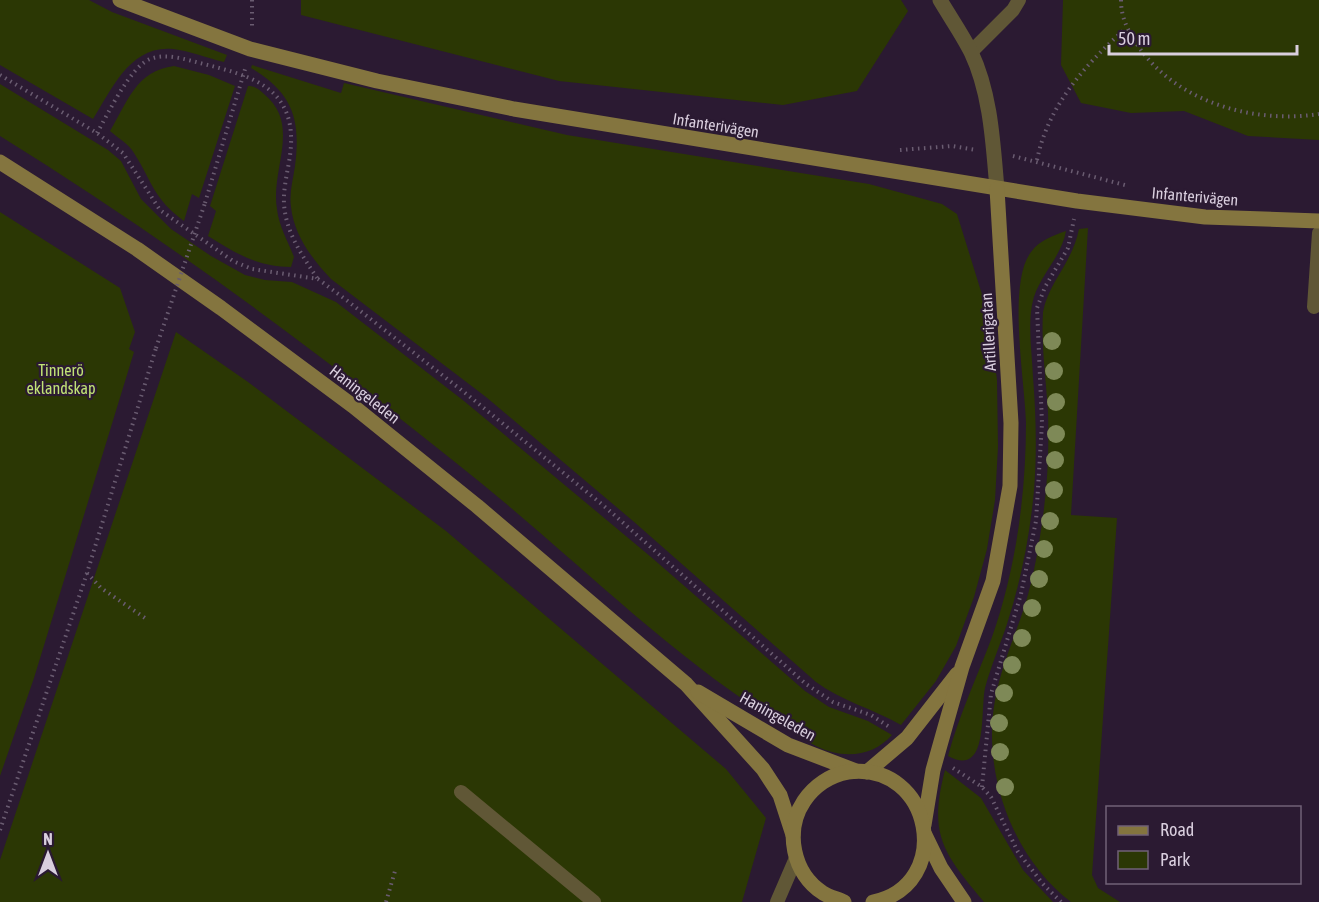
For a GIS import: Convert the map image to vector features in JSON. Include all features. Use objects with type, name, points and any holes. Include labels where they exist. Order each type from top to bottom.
[{"type":"street","name":"Infanterivägen","points":[[120,0],[146,5],[250,49],[389,83],[548,115],[997,189],[1205,217],[1319,221]]},
{"type":"street","name":"Artillerigatan","points":[[873,902],[891,896],[910,880],[922,859],[929,786],[962,667],[993,581],[1010,486],[1011,423],[994,152],[981,79],[971,52],[940,0]]},
{"type":"street","name":"Haningeleden","points":[[0,162],[146,256],[353,406],[477,506],[686,684],[762,769],[780,795],[793,836]]},
{"type":"street","name":"Artillerigatan","points":[[862,771],[907,738],[962,667]]},
{"type":"street","name":"Haningeleden","points":[[686,684],[788,745],[862,771],[884,776],[910,795],[925,830]]},
{"type":"street","points":[[844,902],[824,893],[807,878],[796,858],[793,836],[798,811],[812,791],[832,777],[862,771]]},
{"type":"street","points":[[925,830],[941,868],[964,902]]},
{"type":"lane","points":[[971,52],[1013,10],[1019,0]]},
{"type":"lane","points":[[1314,307],[1319,233]]},
{"type":"lane","points":[[461,792],[594,902]]},
{"type":"lane","points":[[777,902],[796,858]]},
{"type":"path","points":[[1121,0],[1126,28],[1143,53],[1159,70],[1201,98],[1260,115],[1319,114]]},
{"type":"path","points":[[1037,160],[1045,130],[1064,96],[1088,63],[1126,28]]},
{"type":"path","points":[[252,30],[263,32]]},
{"type":"path","points":[[97,133],[136,70],[149,60],[165,56],[183,58],[261,82],[273,91],[286,112],[291,146],[284,189],[286,219],[298,249],[318,279],[470,396],[604,506],[806,684],[833,702],[871,715],[907,738]]},
{"type":"path","points":[[0,75],[97,133],[123,153],[160,210],[178,225],[233,261],[252,269],[318,279]]},
{"type":"path","points":[[0,830],[87,573],[156,348],[205,203],[244,76]]},
{"type":"path","points":[[891,150],[952,146],[994,152],[1037,160],[1134,187]]},
{"type":"path","points":[[87,573],[101,588],[145,618]]},
{"type":"path","points":[[937,757],[982,787],[990,797],[1018,852],[1043,884],[1061,902]]},
{"type":"path","points":[[386,902],[395,870]]},
{"type":"green space","points":[[0,0],[89,0],[112,12],[227,55],[224,62],[173,49],[145,54],[124,71],[93,119],[0,65]]},
{"type":"green space","points":[[301,0],[901,0],[908,11],[857,91],[783,105],[559,81],[301,15]]},
{"type":"green space","points":[[1063,0],[1319,0],[1319,140],[1248,136],[1184,111],[1131,113],[1081,103],[1061,65]]},
{"type":"green space","points":[[252,65],[341,93],[344,83],[567,135],[869,184],[942,204],[957,214],[989,317],[997,380],[998,447],[995,500],[987,549],[974,597],[956,646],[936,681],[901,725],[816,682],[633,521],[486,397],[331,279],[305,246],[293,217],[290,197],[297,135],[291,109],[276,87],[251,68]]},
{"type":"green space","points":[[174,66],[209,75],[235,86],[199,198],[192,194],[184,221],[160,197],[132,150],[110,131],[134,89],[150,74]]},
{"type":"green space","points":[[0,84],[108,150],[121,161],[141,199],[171,229],[211,256],[245,275],[265,280],[292,282],[336,302],[464,401],[651,557],[805,691],[829,707],[868,721],[892,735],[880,746],[865,752],[841,754],[832,752],[802,738],[735,694],[660,636],[481,483],[305,346],[124,217],[0,136]]},
{"type":"green space","points":[[248,86],[257,88],[264,94],[275,106],[281,120],[283,134],[277,179],[277,209],[294,257],[291,267],[257,262],[208,236],[216,211],[210,206]]},
{"type":"green space","name":"Tinnerö eklandskap","points":[[0,212],[120,288],[135,332],[129,349],[134,352],[34,678],[0,776]]},
{"type":"green space","points":[[1088,228],[1071,515],[1117,518],[1092,875],[1098,888],[1120,902],[1071,902],[1050,883],[1032,862],[1006,812],[993,756],[992,728],[995,700],[1004,664],[1031,583],[1045,503],[1048,412],[1043,349],[1043,312],[1050,291],[1076,241],[1079,229]]},
{"type":"green space","points":[[1066,231],[1032,305],[1030,323],[1036,462],[1024,558],[1012,608],[985,688],[980,740],[976,751],[970,758],[961,760],[948,756],[1000,611],[1013,558],[1022,504],[1026,422],[1019,334],[1020,286],[1024,267],[1031,252],[1042,241]]},
{"type":"green space","points":[[176,332],[248,382],[446,531],[726,769],[766,818],[742,902],[0,902],[0,860]]},
{"type":"green space","points":[[945,770],[981,798],[1023,870],[1053,902],[984,902],[970,885],[949,856],[939,827],[940,792]]}]
